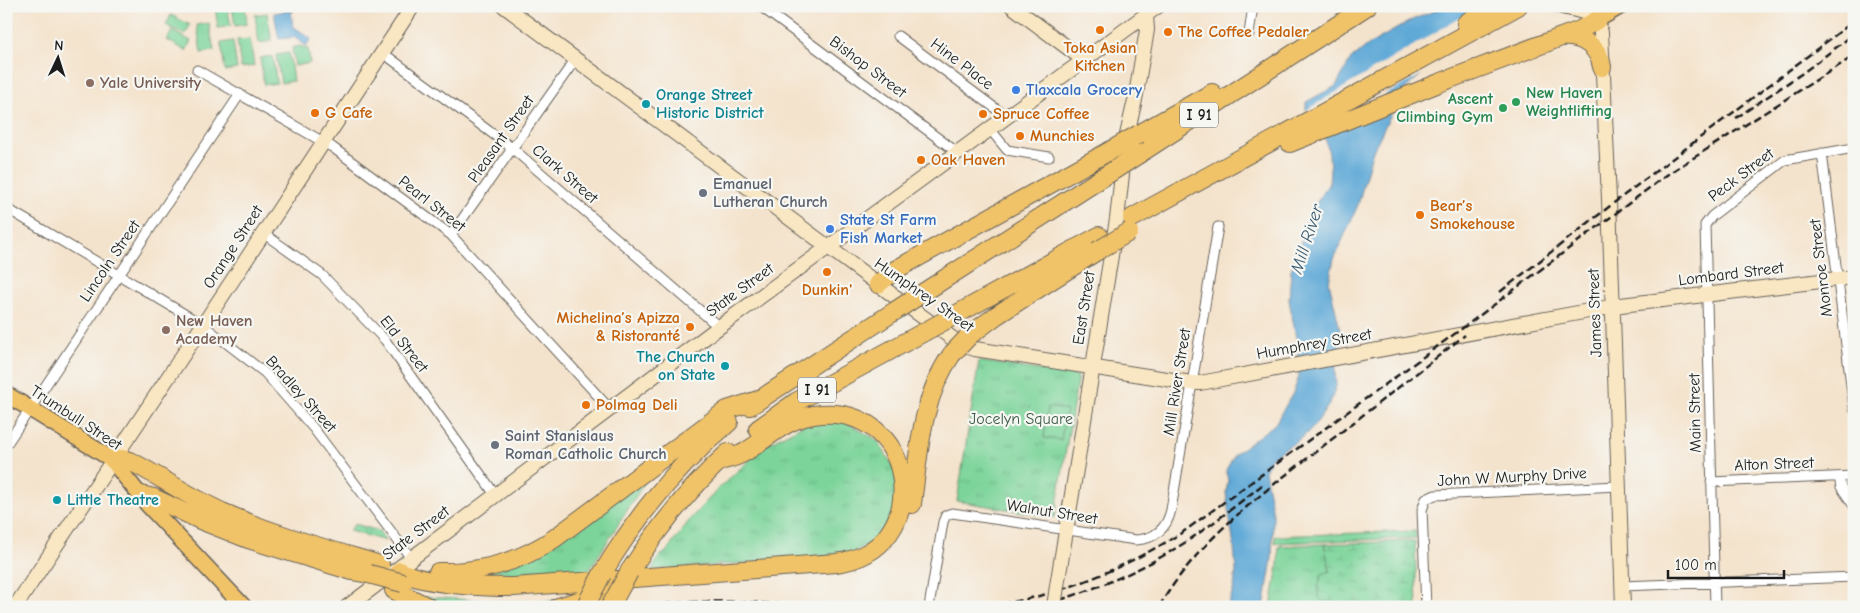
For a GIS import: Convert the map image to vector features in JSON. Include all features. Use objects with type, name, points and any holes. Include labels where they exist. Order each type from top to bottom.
[{"type":"highway","name":"I 91","points":[[585,607],[602,574],[635,523],[675,473],[712,436],[758,400],[1367,6]]},
{"type":"highway","points":[[1446,46],[1461,27],[1492,6]]},
{"type":"highway","points":[[558,607],[612,598],[845,571],[862,566],[877,558],[892,544],[908,520],[912,505],[926,409],[937,380],[952,354],[970,335],[1098,243],[1130,225],[1146,221],[1163,201],[1241,158],[1256,158],[1268,155],[1310,127],[1446,46],[1518,6]]},
{"type":"highway","points":[[1310,127],[1439,83],[1580,30],[1597,20]]},
{"type":"highway","points":[[1559,38],[1573,37],[1586,42],[1598,54],[1602,67]]},
{"type":"highway","points":[[878,284],[895,270],[1229,83],[1258,76]]},
{"type":"highway","name":"I 91","points":[[612,598],[670,514],[694,486],[762,425],[789,407],[948,318],[1098,243]]},
{"type":"highway","points":[[407,575],[476,570],[499,565],[526,555],[555,538],[727,410],[758,400]]},
{"type":"highway","points":[[141,495],[154,498],[200,520],[248,539],[366,572],[407,575],[463,584],[513,587],[836,563],[859,558],[878,546],[892,529],[902,508],[903,478],[899,463],[892,450],[873,429],[847,416],[822,414],[797,419],[775,430],[744,453],[720,461]]},
{"type":"highway","points":[[113,460],[123,459],[132,462],[187,494],[230,515],[366,572]]},
{"type":"highway","points":[[407,575],[454,593],[501,596],[612,598]]},
{"type":"highway","points":[[407,575],[428,607]]},
{"type":"main road","name":"Orange Street","points":[[16,607],[413,6]]},
{"type":"main road","name":"Humphrey Street","points":[[504,6],[828,248],[966,347],[1192,383],[1612,307]]},
{"type":"main road","points":[[1012,6],[1083,61]]},
{"type":"main road","name":"State Street","points":[[348,607],[407,575],[496,496],[610,409],[1158,6]]},
{"type":"main road","points":[[1559,6],[1587,14],[1597,20],[1621,6]]},
{"type":"main road","name":"East Street","points":[[1054,607],[1118,210],[1126,139],[1147,30],[1146,15]]},
{"type":"main road","name":"James Street","points":[[1597,20],[1600,28],[1602,67],[1623,607]]},
{"type":"main road","name":"Lombard Street","points":[[1612,307],[1854,277]]},
{"type":"main road","name":"Trumbull Street","points":[[6,394],[113,460],[141,495],[244,607]]},
{"type":"street","name":"Bishop Street","points":[[760,6],[958,152]]},
{"type":"street","points":[[1249,34],[1253,6]]},
{"type":"street","name":"Hine Place","points":[[898,36],[1007,117]]},
{"type":"street","name":"Clark Street","points":[[383,53],[512,148],[719,327]]},
{"type":"street","name":"Pleasant Street","points":[[451,235],[575,60]]},
{"type":"street","name":"Pearl Street","points":[[197,70],[323,142],[451,235],[610,409]]},
{"type":"street","name":"Lincoln Street","points":[[6,445],[240,94]]},
{"type":"street","points":[[990,129],[1007,150],[1048,156]]},
{"type":"street","name":"Peck Street","points":[[1708,220],[1780,163],[1792,158],[1854,148]]},
{"type":"street","name":"Monroe Street","points":[[1822,153],[1854,410]]},
{"type":"street","name":"Bradley Street","points":[[6,208],[203,325],[254,364],[276,384],[314,429],[407,575]]},
{"type":"street","name":"Main Street","points":[[1708,220],[1704,230],[1714,607]]},
{"type":"street","name":"Mill River Street","points":[[1153,536],[1165,526],[1169,518],[1218,227]]},
{"type":"street","name":"Eld Street","points":[[263,233],[322,275],[385,340],[496,496]]},
{"type":"street","name":"Alton Street","points":[[1711,482],[1854,476]]},
{"type":"street","points":[[1839,477],[1841,487],[1854,506]]},
{"type":"street","name":"John W Murphy Drive","points":[[1426,607],[1422,510],[1426,499],[1431,496],[1618,486]]},
{"type":"street","name":"Walnut Street","points":[[930,603],[942,522],[946,515],[956,512],[1136,540],[1153,536]]},
{"type":"street","points":[[1622,586],[1854,578]]},
{"type":"green space","points":[[215,6],[227,6],[231,26],[218,28]]},
{"type":"green space","points":[[232,6],[245,6],[247,24],[235,26]]},
{"type":"green space","points":[[267,13],[272,41],[259,43],[255,15]]},
{"type":"green space","points":[[171,15],[190,25],[185,35],[166,25]]},
{"type":"green space","points":[[209,23],[214,51],[201,53],[197,25]]},
{"type":"green space","points":[[172,31],[191,41],[186,51],[167,40]]},
{"type":"green space","points":[[250,39],[254,66],[241,68],[237,40]]},
{"type":"green space","points":[[233,41],[237,69],[225,71],[221,43]]},
{"type":"green space","points":[[300,46],[308,49],[310,63],[295,66],[292,48]]},
{"type":"green space","points":[[289,53],[293,81],[281,83],[276,55]]},
{"type":"green space","points":[[272,56],[277,83],[264,85],[260,58]]},
{"type":"green space","name":"Jocelyn Square","points":[[979,361],[1078,376],[1055,517],[957,501]]},
{"type":"green space","points":[[1048,407],[1066,410],[1061,440],[1044,438]]},
{"type":"green space","points":[[824,420],[844,421],[877,440],[896,471],[895,511],[875,540],[849,555],[651,570],[691,518],[720,487],[767,444],[803,425]]},
{"type":"green space","points":[[647,479],[585,577],[541,580],[470,578]]},
{"type":"green space","points":[[355,524],[379,531],[386,541],[349,531]]},
{"type":"green space","points":[[1416,531],[1416,538],[1275,543],[1275,536]]},
{"type":"green space","points":[[1415,541],[1417,607],[1330,607],[1330,603],[1324,602],[1318,596],[1318,587],[1322,574],[1330,571],[1324,544]]},
{"type":"green space","points":[[1324,544],[1330,571],[1330,607],[1271,607],[1278,566],[1279,546]]},
{"type":"green space","points":[[425,597],[509,602],[556,601],[544,607],[437,607]]},
{"type":"water","name":"Mill River","points":[[1446,6],[1499,6],[1406,88],[1372,153],[1358,205],[1334,259],[1329,282],[1342,338],[1335,371],[1336,386],[1330,403],[1313,428],[1296,442],[1271,458],[1265,471],[1273,514],[1272,559],[1264,607],[1228,607],[1234,587],[1236,571],[1226,493],[1228,481],[1226,470],[1235,454],[1275,424],[1293,393],[1299,377],[1298,348],[1289,300],[1291,270],[1301,245],[1302,233],[1308,217],[1329,183],[1329,154],[1326,141],[1306,111],[1306,102],[1336,86],[1351,59],[1368,45],[1412,20]]},
{"type":"water","points":[[293,10],[291,13],[293,26],[311,39],[306,46],[295,37],[279,39],[274,13]]},
{"type":"pier","points":[[1479,6],[1504,22],[1494,33],[1385,95],[1387,99],[1320,137],[1303,112]]},
{"type":"railway","points":[[1500,292],[1619,199],[1854,21]]},
{"type":"railway","points":[[1736,118],[1804,72],[1854,34]]},
{"type":"railway","points":[[978,607],[1033,598],[1085,581],[1135,559],[1183,532],[1475,319],[1668,174],[1854,56]]},
{"type":"railway","points":[[1159,607],[1174,583],[1210,540],[1252,502],[1465,335]]},
{"type":"railway","points":[[1036,607],[1076,595],[1115,580],[1153,561],[1198,534],[1262,485]]},
{"type":"railway","points":[[642,607],[687,602],[823,607]]},
{"type":"place","name":"Toka Asian Kitchen","points":[[1100,30]]},
{"type":"place","name":"The Coffee Pedaler","points":[[1168,32]]},
{"type":"place","name":"Yale University","points":[[90,83]]},
{"type":"place","name":"Tlaxcala Grocery","points":[[1016,90]]},
{"type":"place","name":"New Haven Weightlifting","points":[[1516,102]]},
{"type":"place","name":"Orange Street Historic District","points":[[646,104]]},
{"type":"place","name":"Ascent Climbing Gym","points":[[1503,108]]},
{"type":"place","name":"G Cafe","points":[[315,113]]},
{"type":"place","name":"Spruce Coffee","points":[[983,114]]},
{"type":"place","name":"Munchies","points":[[1020,136]]},
{"type":"place","name":"Oak Haven","points":[[921,160]]},
{"type":"place","name":"Emanuel Lutheran Church","points":[[703,193]]},
{"type":"place","name":"Bear’s Smokehouse","points":[[1420,215]]},
{"type":"place","name":"State St Farm Fish Market","points":[[830,229]]},
{"type":"place","name":"Dunkin'","points":[[827,272]]},
{"type":"place","name":"Michelina’s Apizza & Ristoranté","points":[[690,327]]},
{"type":"place","name":"New Haven Academy","points":[[166,330]]},
{"type":"place","name":"The Church on State","points":[[725,366]]},
{"type":"place","name":"Polmag Deli","points":[[586,405]]},
{"type":"place","name":"Saint Stanislaus Roman Catholic Church","points":[[495,445]]},
{"type":"place","name":"Little Theatre","points":[[57,500]]}]
